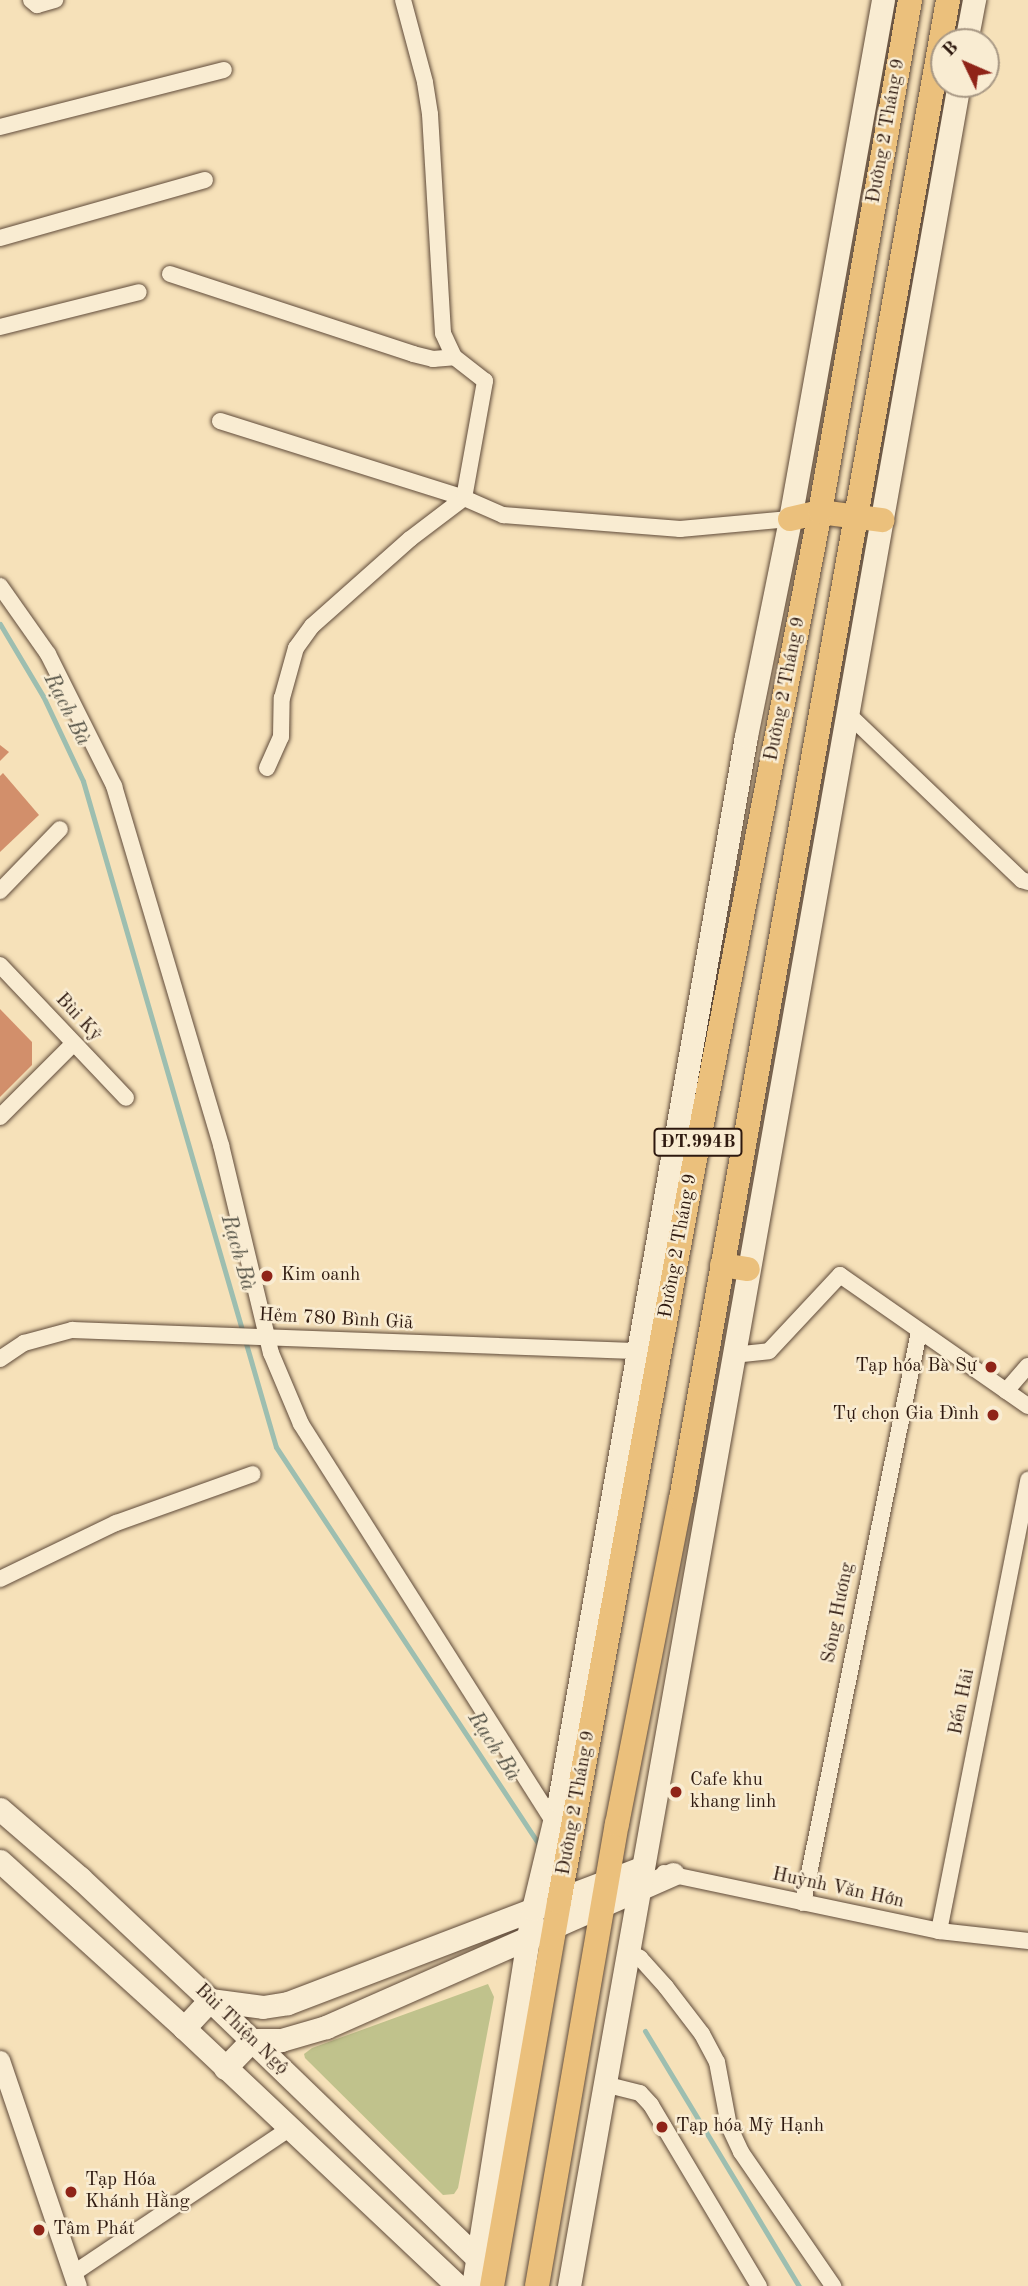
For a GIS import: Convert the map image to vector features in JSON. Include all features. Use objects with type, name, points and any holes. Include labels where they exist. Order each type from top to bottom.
[{"type":"main road","name":"Đường 2 Tháng 9","points":[[492,2286],[555,1927],[668,1246],[746,736],[790,519],[883,0]]},
{"type":"main road","name":"Đường 2 Tháng 9","points":[[473,2286],[533,1909],[554,1823],[635,1351],[668,1246],[820,512],[910,0]]},
{"type":"main road","name":"Đường 2 Tháng 9","points":[[537,2286],[948,0]]},
{"type":"main road","points":[[969,28],[974,0]]},
{"type":"main road","name":"ĐT.994B","points":[[569,2286],[957,98]]},
{"type":"main road","points":[[790,519],[820,512],[882,520]]},
{"type":"main road","points":[[722,1265],[748,1269]]},
{"type":"main road","name":"Bùi Thiện Ngộ","points":[[0,1809],[80,1878],[210,2000],[476,2257]]},
{"type":"main road","name":"Bùi Thiện Ngộ","points":[[0,1861],[184,2028],[458,2286]]},
{"type":"main road","points":[[184,2028],[210,2000],[262,2007],[288,2003],[609,1880],[673,1874]]},
{"type":"main road","points":[[225,2068],[252,2040],[281,2040],[326,2027],[604,1905],[639,1879]]},
{"type":"street","points":[[31,0],[37,5],[55,0]]},
{"type":"street","points":[[267,768],[282,737],[282,698],[292,659],[296,648],[312,626],[410,539],[464,498],[485,381],[454,357],[443,332],[428,103],[403,0]]},
{"type":"street","points":[[0,127],[224,69]]},
{"type":"street","points":[[0,238],[205,180]]},
{"type":"street","points":[[170,274],[413,354],[433,359],[454,357]]},
{"type":"street","points":[[0,327],[139,292]]},
{"type":"street","points":[[220,421],[464,498],[503,515],[680,529],[790,519]]},
{"type":"street","points":[[0,586],[48,654],[114,786],[221,1145],[267,1337],[301,1424],[554,1823]]},
{"type":"street","points":[[847,713],[1022,880],[1028,882]]},
{"type":"street","points":[[0,891],[60,830]]},
{"type":"street","name":"Bùi Kỷ","points":[[0,965],[126,1098]]},
{"type":"street","points":[[0,1116],[73,1044]]},
{"type":"street","points":[[733,1355],[769,1351],[840,1275],[1028,1406]]},
{"type":"street","name":"Hẻm 780 Bình Giã","points":[[0,1359],[24,1343],[72,1330],[635,1351]]},
{"type":"street","name":"Sông Hương","points":[[803,1903],[919,1332]]},
{"type":"street","points":[[1006,1391],[1028,1366]]},
{"type":"street","points":[[0,1579],[116,1522],[253,1474]]},
{"type":"street","name":"Bến Hải","points":[[939,1931],[1028,1480]]},
{"type":"street","name":"Huỳnh Văn Hớn","points":[[673,1874],[939,1931],[1028,1941]]},
{"type":"street","points":[[627,1951],[640,1958],[702,2034],[717,2062],[729,2126],[741,2152],[833,2286]]},
{"type":"street","points":[[0,2060],[76,2280],[289,2129]]},
{"type":"street","points":[[604,2084],[640,2093],[651,2105],[759,2286]]},
{"type":"green space","points":[[488,1984],[494,1997],[458,2188],[454,2194],[443,2195],[304,2054],[312,2048]]},
{"type":"building","points":[[0,745],[9,752],[0,761]]},
{"type":"building","points":[[3,773],[39,815],[0,852],[0,776]]},
{"type":"building","points":[[0,1009],[32,1042],[32,1065],[0,1097]]},
{"type":"waterway","name":"Rạch Bà","points":[[0,624],[43,696],[83,781],[276,1447],[539,1845]]},
{"type":"waterway","points":[[645,2031],[799,2286]]},
{"type":"place","name":"Kim oanh","points":[[267,1276]]},
{"type":"place","name":"Tạp hóa Bà Sự","points":[[991,1367]]},
{"type":"place","name":"Tự chọn Gia Đình","points":[[993,1415]]},
{"type":"place","name":"Cafe khu khang linh","points":[[676,1792]]},
{"type":"place","name":"Tạp hóa Mỹ Hạnh","points":[[662,2127]]},
{"type":"place","name":"Tạp Hóa Khánh Hằng","points":[[71,2192]]},
{"type":"place","name":"Tâm Phát","points":[[39,2230]]}]
